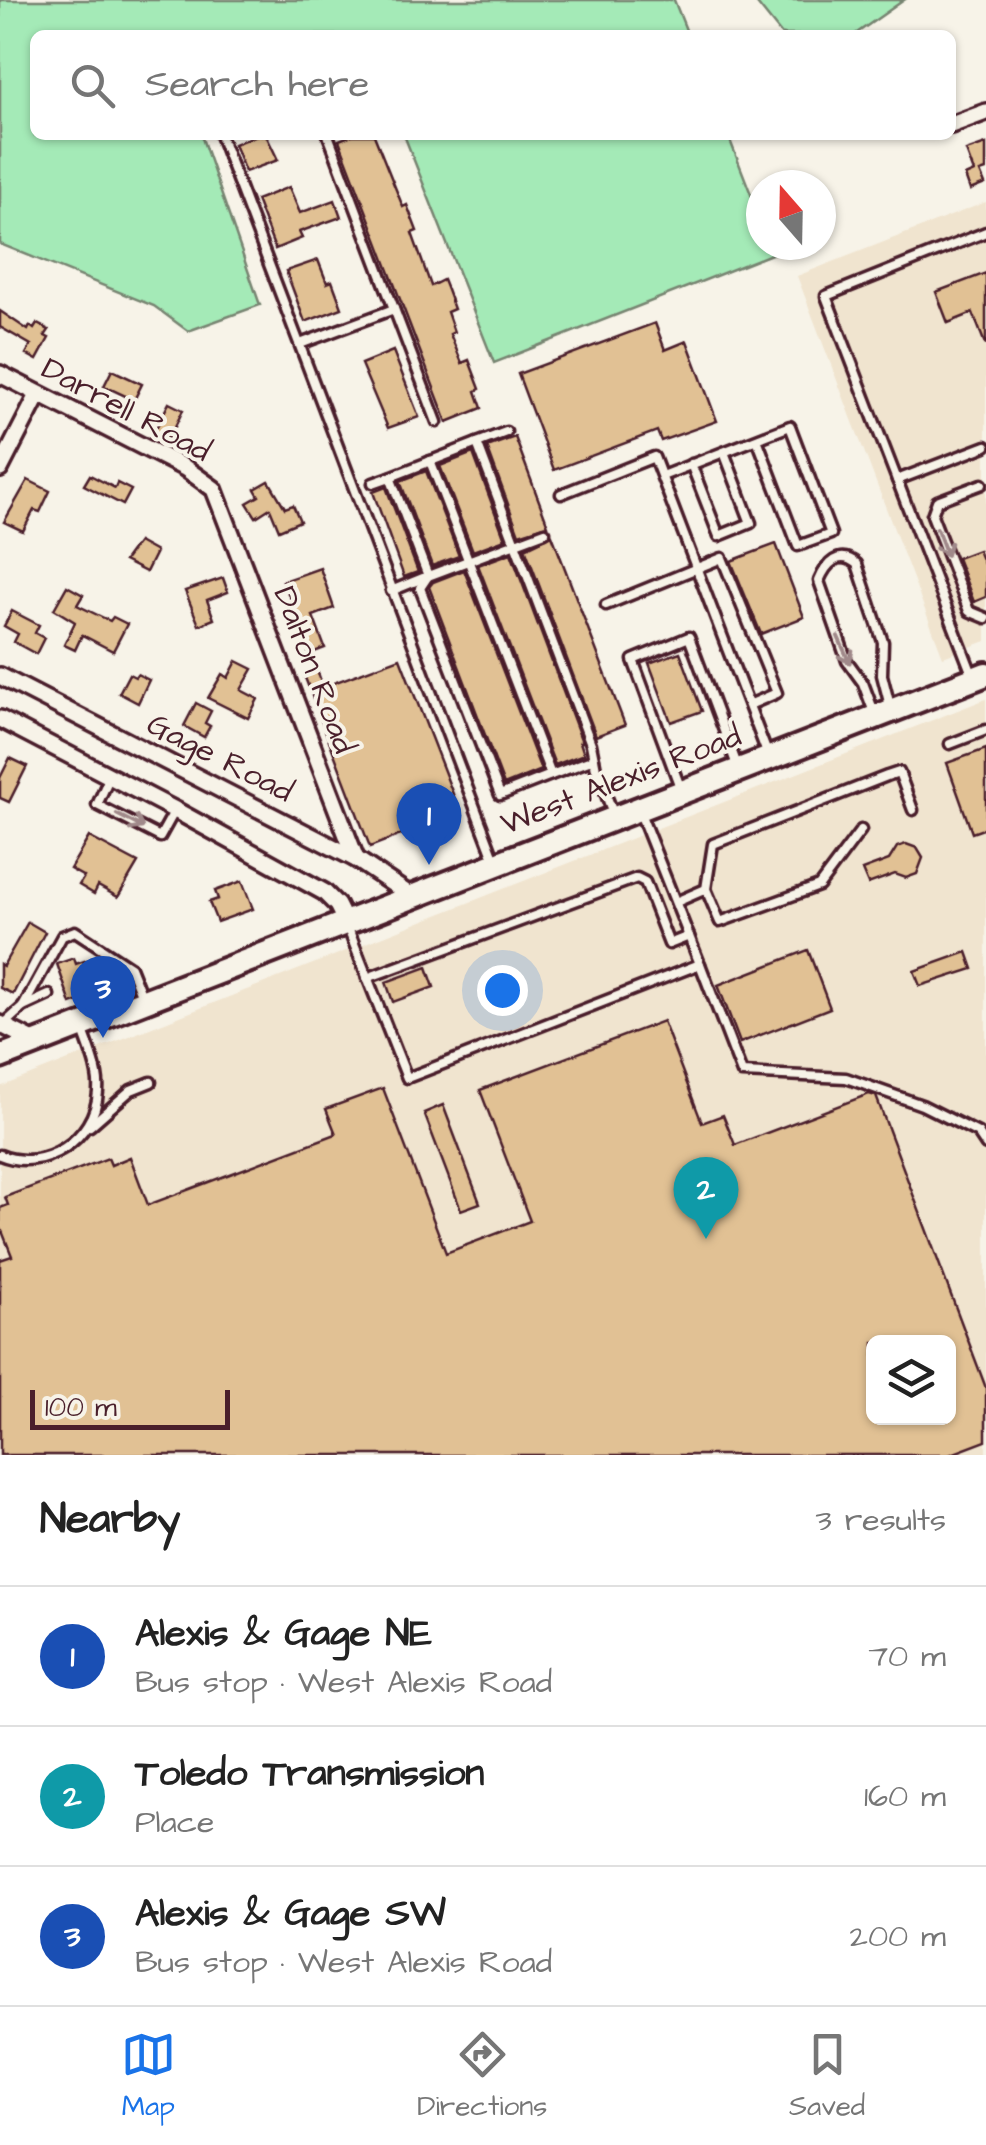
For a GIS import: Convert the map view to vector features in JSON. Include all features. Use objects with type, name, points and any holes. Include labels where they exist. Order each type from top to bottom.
[{"type":"main road","name":"West Alexis Road","points":[[0,1057],[980,676]]},
{"type":"street","points":[[956,124],[986,112]]},
{"type":"street","name":"Darrell Road","points":[[0,374],[186,468],[207,482],[221,501]]},
{"type":"street","points":[[0,469],[38,395]]},
{"type":"street","name":"Dalton Road","points":[[221,501],[356,859]]},
{"type":"street","name":"Gage Road","points":[[0,676],[356,859],[410,896]]},
{"type":"street","name":"Gage Road","points":[[0,719],[324,892],[346,922]]},
{"type":"street","points":[[2,1024],[37,1043]]},
{"type":"lane","points":[[222,140],[496,863]]},
{"type":"lane","points":[[330,140],[437,422]]},
{"type":"lane","points":[[980,676],[826,296],[986,232]]},
{"type":"lane","points":[[300,344],[394,309]]},
{"type":"lane","points":[[662,476],[691,464],[724,452],[756,439],[790,426],[831,534],[798,546],[756,439]]},
{"type":"lane","points":[[373,483],[506,432]]},
{"type":"lane","points":[[477,443],[592,744],[615,817]]},
{"type":"lane","points":[[898,480],[986,446]]},
{"type":"lane","points":[[691,464],[719,536],[752,523],[724,452]]},
{"type":"lane","points":[[561,494],[654,457],[769,757]]},
{"type":"lane","points":[[430,462],[551,776]]},
{"type":"lane","points":[[390,476],[428,576]]},
{"type":"lane","points":[[982,484],[936,501],[932,515],[969,611],[986,618]]},
{"type":"lane","points":[[391,590],[545,532]]},
{"type":"lane","points":[[606,605],[722,558],[777,693],[749,705]]},
{"type":"lane","points":[[837,558],[851,559],[857,564],[883,642],[883,713],[847,660],[819,581],[829,562],[837,558]]},
{"type":"lane","points":[[428,576],[420,588],[500,795],[594,759]]},
{"type":"lane","points":[[682,791],[633,660],[675,643],[689,638],[738,769]]},
{"type":"lane","points":[[950,744],[986,730]]},
{"type":"lane","points":[[861,830],[819,886],[720,922],[706,888],[713,844],[899,772],[913,810]]},
{"type":"lane","points":[[109,778],[98,804],[160,837],[175,810]]},
{"type":"lane","points":[[638,808],[742,1074],[846,1078],[922,1105],[978,1133],[986,1145]]},
{"type":"lane","points":[[367,978],[637,878],[645,882],[669,944],[689,936]]},
{"type":"lane","points":[[676,902],[706,888]]},
{"type":"lane","points":[[346,922],[407,1078],[700,964]]},
{"type":"lane","points":[[24,1006],[62,936],[75,931],[130,967],[143,1001]]},
{"type":"lane","points":[[2,1024],[24,1006],[49,996]]},
{"type":"lane","points":[[81,1026],[99,1089],[94,1112],[83,1132]]},
{"type":"lane","points":[[0,1155],[39,1160],[57,1154],[132,1090],[150,1082]]},
{"type":"shaded area","points":[[986,202],[986,641],[943,657],[797,276]]},
{"type":"shaded area","points":[[986,699],[986,1455],[0,1455],[0,1087]]},
{"type":"green space","points":[[0,0],[674,0],[686,30],[30,30],[30,140],[203,140],[260,305],[188,331],[154,306],[0,244]]},
{"type":"green space","points":[[754,0],[904,0],[861,30],[778,30]]},
{"type":"green space","points":[[406,140],[730,140],[746,181],[746,260],[756,260],[494,363]]},
{"type":"building","points":[[268,140],[278,160],[245,172],[234,144]]},
{"type":"building","points":[[339,140],[376,140],[417,231],[412,233],[431,286],[443,280],[447,290],[454,309],[447,312],[454,332],[450,334],[462,363],[469,360],[480,389],[476,391],[482,408],[447,422]]},
{"type":"building","points":[[986,144],[986,170],[980,172],[985,184],[970,190],[965,176],[974,172],[966,151]]},
{"type":"building","points":[[289,187],[300,213],[335,200],[341,217],[299,232],[302,238],[275,249],[256,200]]},
{"type":"building","points":[[318,260],[327,283],[332,281],[342,308],[305,322],[286,271]]},
{"type":"building","points":[[986,273],[985,344],[973,313],[948,323],[936,292]]},
{"type":"building","points":[[0,311],[28,330],[37,324],[49,330],[37,360],[26,354],[31,345],[0,327]]},
{"type":"building","points":[[655,323],[665,350],[687,341],[717,421],[661,441],[657,431],[554,470],[518,374]]},
{"type":"building","points":[[393,351],[419,417],[388,428],[361,364]]},
{"type":"building","points":[[112,370],[142,384],[134,400],[104,386]]},
{"type":"building","points":[[169,403],[183,410],[169,439],[154,432]]},
{"type":"building","points":[[515,437],[548,525],[519,534],[487,447]]},
{"type":"building","points":[[473,453],[505,539],[473,551],[440,466]]},
{"type":"building","points":[[426,471],[459,556],[432,566],[400,481]]},
{"type":"building","points":[[90,475],[115,488],[117,483],[131,490],[123,505],[84,485]]},
{"type":"building","points":[[28,480],[50,491],[40,512],[34,510],[23,531],[4,522]]},
{"type":"building","points":[[269,481],[285,508],[293,505],[300,521],[279,530],[270,508],[256,517],[247,503],[259,496],[255,489]]},
{"type":"building","points":[[386,487],[418,572],[404,577],[373,492]]},
{"type":"building","points":[[552,535],[625,725],[596,736],[525,548]]},
{"type":"building","points":[[138,542],[156,552],[146,572],[124,561]]},
{"type":"building","points":[[776,544],[804,617],[761,634],[731,561]]},
{"type":"building","points":[[978,550],[986,569],[986,597],[974,602],[957,558]]},
{"type":"building","points":[[511,553],[582,742],[584,754],[555,765],[478,565]]},
{"type":"building","points":[[320,568],[334,608],[313,616],[325,648],[309,654],[283,581]]},
{"type":"building","points":[[464,570],[541,770],[504,785],[429,587]]},
{"type":"building","points":[[223,578],[228,592],[207,600],[214,619],[199,625],[185,591]]},
{"type":"building","points":[[67,586],[83,595],[77,605],[110,621],[113,617],[127,624],[113,651],[82,635],[75,650],[64,645],[75,622],[54,609]]},
{"type":"building","points":[[12,611],[39,625],[35,633],[44,638],[36,654],[14,642],[18,634],[4,626]]},
{"type":"building","points":[[680,652],[702,711],[671,722],[649,663]]},
{"type":"building","points":[[400,658],[460,812],[370,847],[304,675],[317,670],[323,687]]},
{"type":"building","points":[[237,661],[253,669],[241,690],[258,699],[248,718],[208,698],[222,674],[228,678]]},
{"type":"building","points":[[129,674],[149,680],[138,703],[119,693]]},
{"type":"building","points":[[196,703],[211,711],[204,737],[184,726]]},
{"type":"building","points":[[986,749],[986,828],[972,833],[947,763]]},
{"type":"building","points":[[10,758],[27,766],[9,802],[0,798],[0,778]]},
{"type":"building","points":[[89,837],[138,863],[118,897],[98,886],[94,894],[79,885],[84,877],[70,869]]},
{"type":"building","points":[[906,844],[917,848],[923,858],[917,874],[906,878],[895,874],[868,884],[862,870],[889,860],[897,847]]},
{"type":"building","points":[[242,881],[253,909],[217,922],[209,902],[218,899],[215,891]]},
{"type":"building","points":[[28,922],[45,932],[13,994],[0,988],[0,964],[3,966]]},
{"type":"building","points":[[808,950],[830,1008],[740,1043],[718,985]]},
{"type":"building","points":[[967,952],[973,969],[920,986],[914,971]]},
{"type":"building","points":[[74,958],[76,964],[87,960],[99,994],[71,1004],[57,964]]},
{"type":"building","points":[[427,967],[434,987],[393,1002],[386,982]]},
{"type":"building","points":[[663,1021],[702,1123],[723,1115],[735,1145],[869,1094],[876,1096],[986,1388],[986,1441],[949,1455],[0,1455],[0,1260],[12,1256],[0,1226],[0,1208],[8,1205],[5,1197],[108,1158],[111,1165],[130,1157],[148,1205],[336,1134],[326,1109],[383,1088],[446,1253],[530,1221],[480,1090]]},
{"type":"building","points":[[443,1105],[480,1203],[461,1210],[424,1113]]},
{"type":"place","name":"Alexis & Gage NE","points":[[429,865]]},
{"type":"place","name":"Alexis & Gage SW","points":[[103,1038]]},
{"type":"place","name":"Toledo Transmission","points":[[706,1239]]}]
